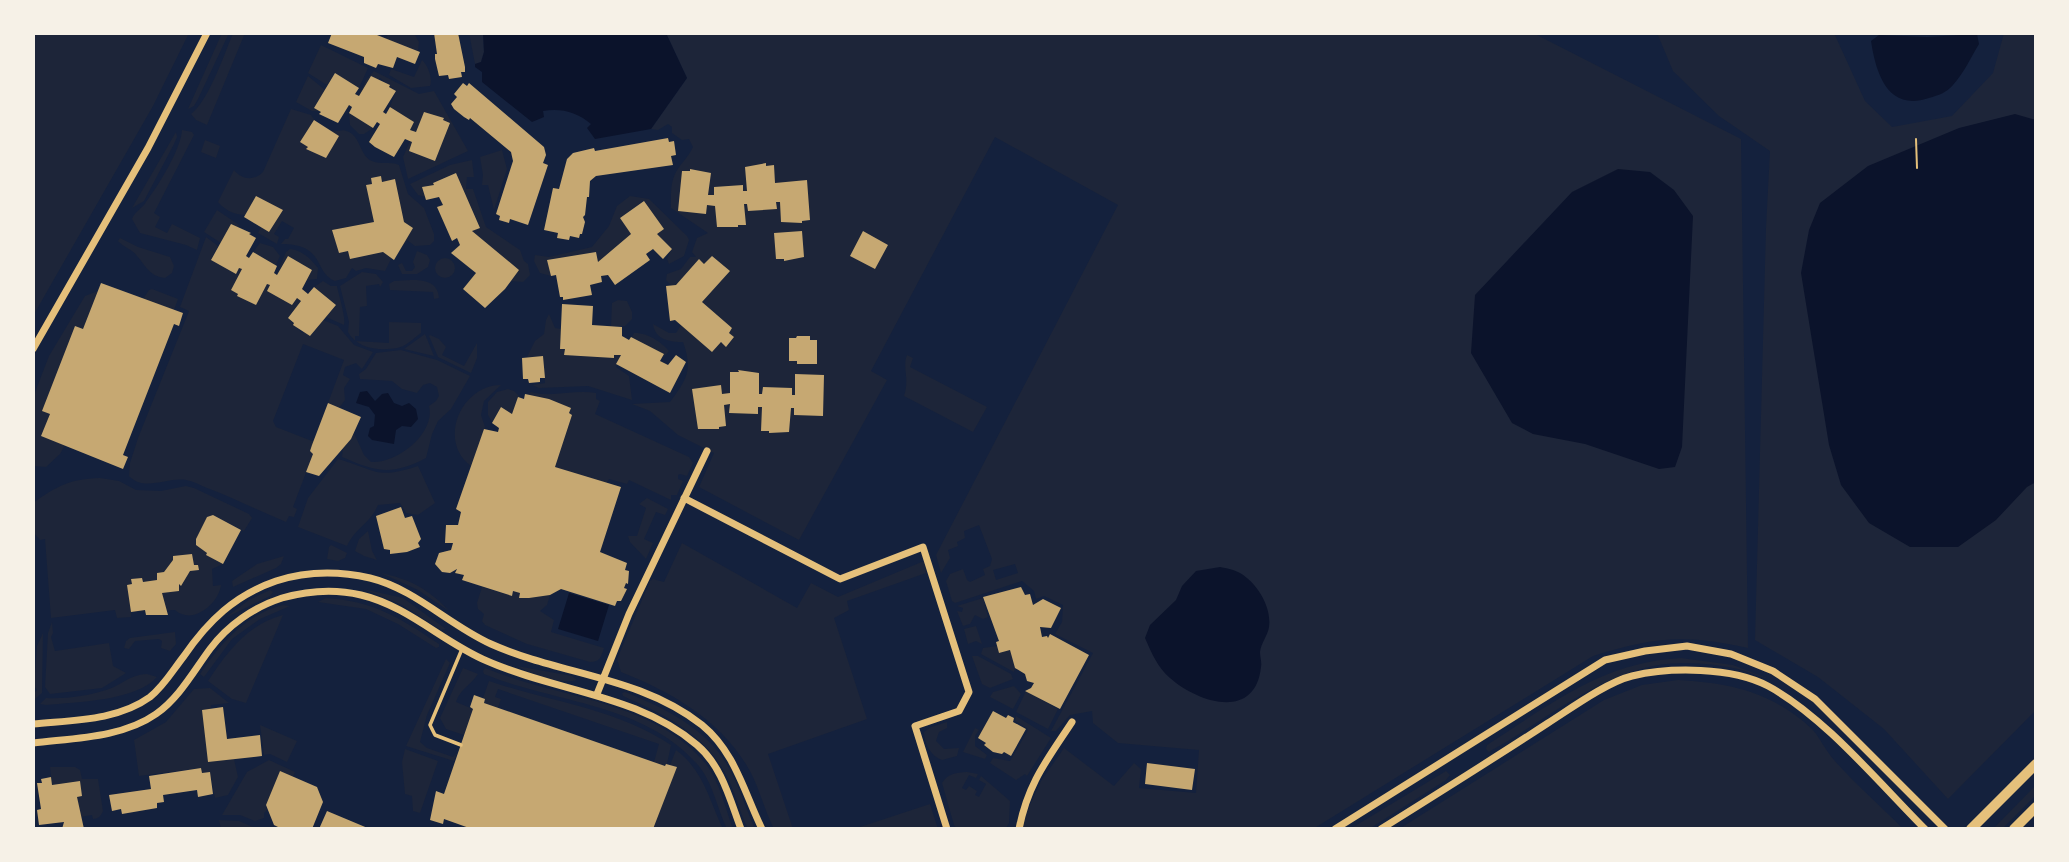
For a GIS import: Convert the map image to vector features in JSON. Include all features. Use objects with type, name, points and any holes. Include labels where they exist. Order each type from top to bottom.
[{"type":"main road","points":[[1971,829],[2036,764]]},
{"type":"main road","points":[[2014,829],[2036,807]]},
{"type":"street","points":[[33,349],[154,137],[207,33]]},
{"type":"street","points":[[597,694],[629,614],[707,451]]},
{"type":"street","points":[[684,498],[840,579],[923,547],[969,692],[959,711],[915,726],[947,829]]},
{"type":"street","points":[[33,724],[97,718],[133,706],[150,697],[198,636],[229,605],[258,589],[298,575],[337,573],[372,578],[392,586],[491,644],[530,658],[603,677],[677,708],[702,726],[731,758],[762,829]]},
{"type":"street","points":[[33,744],[119,731],[155,715],[169,703],[211,647],[232,625],[267,603],[302,593],[360,594],[416,620],[462,649],[528,677],[597,694],[658,719],[679,731],[700,747],[720,775],[741,828]]},
{"type":"street","points":[[462,649],[468,632]]},
{"type":"street","points":[[198,636],[211,647]]},
{"type":"street","points":[[1335,829],[1605,660],[1645,650],[1687,646],[1731,654],[1773,671],[1815,699],[1945,829]]},
{"type":"street","points":[[1381,829],[1588,698],[1629,677],[1673,670],[1719,672],[1766,685],[1804,710],[1826,729],[1925,829]]},
{"type":"street","points":[[1018,829],[1025,800],[1039,772],[1072,722]]},
{"type":"lane","points":[[461,745],[435,735],[430,725],[462,649]]},
{"type":"path","points":[[1916,139],[1917,168]]},
{"type":"shaded area","points":[[33,33],[189,33],[153,106],[33,316]]},
{"type":"shaded area","points":[[222,33],[229,33],[198,99],[194,106],[188,109]]},
{"type":"shaded area","points":[[233,33],[245,33],[207,125],[196,120],[191,114],[210,88]]},
{"type":"shaded area","points":[[388,33],[414,33],[419,42],[418,51],[386,39]]},
{"type":"shaded area","points":[[469,33],[483,33],[484,52],[481,62],[475,64]]},
{"type":"shaded area","points":[[483,33],[666,33],[687,78],[651,129],[595,139],[587,128],[591,124],[580,116],[550,110],[543,111],[544,117],[532,122],[482,82],[482,72],[475,64],[481,62],[484,52]]},
{"type":"shaded area","points":[[666,33],[1533,33],[1741,139],[1748,648],[1688,639],[1653,641],[1593,656],[1313,829],[1022,829],[1022,822],[1041,781],[1064,748],[1114,786],[1134,763],[1141,769],[1139,788],[1196,793],[1199,750],[1118,743],[1093,723],[1092,711],[1070,715],[1056,731],[1051,731],[1093,653],[1055,634],[1062,622],[1063,605],[1044,596],[1036,599],[1034,591],[1022,581],[955,603],[952,601],[946,581],[950,574],[963,569],[970,582],[985,575],[983,569],[990,566],[992,559],[979,525],[964,531],[965,538],[957,542],[958,546],[948,550],[950,558],[941,573],[936,555],[1118,205],[995,137],[871,371],[887,380],[799,540],[699,487],[714,453],[678,435],[650,411],[632,404],[670,402],[687,374],[688,360],[683,342],[668,341],[660,337],[653,324],[669,333],[676,333],[681,325],[728,346],[734,337],[729,333],[732,328],[702,302],[729,271],[712,256],[704,264],[699,259],[676,285],[671,285],[666,280],[667,274],[681,269],[690,257],[696,257],[692,252],[697,238],[708,233],[671,208],[674,176],[693,147],[689,139],[682,140],[672,133],[672,127],[668,124],[658,130],[651,129],[687,78]],"holes":[[[1015,564],[1018,573],[996,580],[993,570]]]},
{"type":"shaded area","points":[[1657,33],[1834,33],[1865,101],[1892,127],[1952,116],[1993,73],[2004,33],[2036,33],[2036,710],[1948,799],[1884,729],[1818,677],[1755,640],[1770,151],[1719,116],[1673,71]]},
{"type":"shaded area","points":[[1977,34],[1979,44],[1953,85],[1939,95],[1915,101],[1903,100],[1886,87],[1876,66],[1871,41],[1879,35],[1927,37]]},
{"type":"shaded area","points":[[321,45],[368,68],[359,88],[335,74],[327,85],[308,73]]},
{"type":"shaded area","points":[[422,60],[429,72],[430,86],[411,88],[389,75],[391,69],[414,77]]},
{"type":"shaded area","points":[[374,71],[419,94],[434,91],[468,151],[408,179],[403,157],[410,141],[409,151],[435,161],[450,123],[443,120],[444,118],[424,113],[416,132],[410,130],[414,123],[390,107],[396,91],[380,78],[359,96],[366,80]]},
{"type":"shaded area","points":[[308,76],[325,90],[314,108],[319,111],[312,111],[296,102]]},
{"type":"shaded area","points":[[291,109],[311,115],[320,125],[330,130],[349,132],[356,138],[368,159],[399,165],[408,194],[424,208],[434,241],[430,245],[415,246],[407,240],[402,244],[404,222],[395,180],[382,182],[381,176],[371,178],[372,184],[366,185],[374,222],[333,230],[339,253],[348,251],[351,259],[383,252],[394,260],[391,259],[385,271],[366,268],[356,271],[352,268],[346,278],[335,281],[328,277],[312,253],[295,245],[281,244],[288,239],[294,228],[282,221],[274,234],[279,237],[277,244],[258,233],[261,227],[269,232],[282,211],[256,215],[240,214],[218,202],[234,170],[248,178],[263,172]]},
{"type":"shaded area","points":[[349,113],[373,128],[359,134],[350,125]]},
{"type":"shaded area","points":[[2015,114],[2036,120],[2036,482],[2027,487],[1996,520],[1958,547],[1910,547],[1869,523],[1841,485],[1829,445],[1801,273],[1809,230],[1820,203],[1868,166],[1959,128]]},
{"type":"shaded area","points":[[182,130],[194,135],[154,213],[160,217],[155,227],[167,233],[172,224],[200,238],[197,250],[140,233],[132,219],[168,167],[178,147]]},
{"type":"shaded area","points":[[176,132],[174,144],[144,201],[132,208]]},
{"type":"shaded area","points":[[205,140],[220,146],[216,158],[201,152]]},
{"type":"shaded area","points":[[502,150],[507,169],[494,210],[488,185],[482,185],[480,157]]},
{"type":"shaded area","points":[[472,160],[474,177],[467,177],[466,189],[473,189],[486,227],[520,250],[528,264],[530,275],[523,282],[511,281],[472,231],[480,227],[456,173],[434,182],[434,185],[423,187],[425,197],[418,195],[410,184],[450,165]]},
{"type":"shaded area","points":[[1618,169],[1650,172],[1674,190],[1693,216],[1682,447],[1675,467],[1659,469],[1585,444],[1533,434],[1512,423],[1471,353],[1475,295],[1572,192]]},
{"type":"shaded area","points":[[630,196],[649,199],[687,236],[689,240],[684,256],[669,264],[667,259],[671,250],[657,234],[663,229],[643,201],[620,218],[631,234],[598,262],[596,252],[548,260],[551,276],[540,273],[534,261],[535,255],[549,257],[592,247],[609,226],[617,206]]},
{"type":"shaded area","points":[[217,210],[239,225],[238,228],[231,224],[221,243],[204,232]]},
{"type":"shaded area","points":[[206,237],[218,246],[211,259],[236,273],[239,268],[242,269],[231,290],[238,294],[237,296],[256,304],[267,284],[270,285],[268,291],[292,305],[297,298],[301,301],[288,318],[302,333],[304,331],[310,336],[323,320],[338,326],[354,345],[373,352],[362,369],[356,363],[345,367],[343,375],[350,379],[344,388],[345,400],[339,408],[328,403],[344,360],[303,344],[273,421],[276,427],[315,440],[311,448],[313,454],[293,507],[297,509],[294,517],[289,516],[286,522],[191,481],[149,484],[135,481],[129,476],[138,438],[189,311],[180,307]]},
{"type":"shaded area","points":[[120,238],[170,257],[174,266],[172,273],[165,278],[151,273],[135,254],[118,241]]},
{"type":"shaded area","points":[[260,243],[273,247],[280,256],[276,265],[253,252]]},
{"type":"shaded area","points":[[290,249],[302,253],[312,261],[318,268],[317,279],[307,280],[312,270],[288,256],[277,273]]},
{"type":"shaded area","points":[[417,251],[427,255],[430,260],[428,267],[417,274],[402,274],[398,265],[402,263],[406,271],[412,271]]},
{"type":"shaded area","points":[[441,258],[449,258],[455,268],[449,278],[441,278],[435,272],[435,264]]},
{"type":"shaded area","points":[[362,272],[376,274],[383,282],[380,287],[379,284],[366,286],[367,306],[360,307],[359,336],[355,336],[355,340],[348,332],[349,322],[340,286]]},
{"type":"shaded area","points":[[323,281],[337,286],[344,325],[326,317],[336,305],[314,287]]},
{"type":"shaded area","points":[[394,281],[430,283],[436,288],[439,298],[434,299],[433,292],[390,290],[389,284]]},
{"type":"shaded area","points":[[152,289],[178,299],[174,310],[143,299]]},
{"type":"shaded area","points":[[98,291],[83,329],[43,411],[50,414],[42,436],[65,445],[46,467],[33,466],[33,400],[37,387],[49,356],[85,296]]},
{"type":"shaded area","points":[[618,300],[627,301],[632,319],[625,326],[611,326],[612,303]]},
{"type":"shaded area","points":[[549,314],[555,328],[561,329],[560,348],[565,349],[565,355],[613,358],[614,355],[621,355],[616,367],[629,376],[632,400],[588,386],[539,388],[532,385],[545,383],[543,357],[527,357],[535,341],[544,334]]},
{"type":"shaded area","points":[[389,322],[421,323],[421,333],[400,347],[376,349],[356,341],[389,343]]},
{"type":"shaded area","points":[[634,333],[653,338],[669,351],[663,358],[664,355],[632,337]]},
{"type":"shaded area","points":[[425,334],[434,356],[404,349]]},
{"type":"shaded area","points":[[430,335],[439,339],[446,347],[442,355],[464,366],[477,343],[477,358],[471,373],[438,357]]},
{"type":"shaded area","points":[[401,350],[437,360],[470,376],[451,409],[438,421],[426,458],[403,468],[384,470],[342,457],[343,448],[354,433],[364,455],[371,462],[392,458],[403,452],[421,436],[427,426],[429,406],[439,396],[437,387],[430,383],[423,385],[417,393],[402,389],[392,381],[360,379],[359,374],[366,369],[376,353]]},
{"type":"shaded area","points":[[907,355],[913,358],[910,367],[987,407],[973,432],[904,396]]},
{"type":"shaded area","points":[[501,385],[484,401],[481,415],[485,427],[471,466],[461,455],[456,443],[458,416],[475,394],[487,387]]},
{"type":"shaded area","points":[[508,389],[521,398],[518,398],[512,414],[501,407],[492,422],[488,415],[488,402],[497,392]]},
{"type":"shaded area","points":[[367,391],[375,401],[382,394],[388,393],[394,403],[402,406],[409,403],[416,409],[418,419],[411,427],[402,426],[396,430],[394,444],[372,440],[368,436],[370,428],[374,426],[375,415],[369,407],[356,403],[360,392]]},
{"type":"shaded area","points":[[531,392],[596,393],[596,399],[600,401],[595,414],[689,457],[693,463],[687,476],[678,475],[678,479],[683,481],[677,495],[671,495],[671,500],[629,480],[627,484],[609,479],[606,484],[555,467],[572,415],[569,413],[570,408],[549,399],[528,395]]},
{"type":"shaded area","points":[[338,459],[384,473],[418,466],[435,503],[418,515],[406,513],[400,503],[378,505],[347,546],[298,527],[308,498]]},
{"type":"shaded area","points":[[100,478],[119,481],[136,490],[161,491],[186,486],[249,514],[252,518],[244,531],[213,515],[207,517],[197,537],[196,545],[223,564],[212,569],[213,586],[221,585],[216,599],[204,610],[190,615],[175,610],[131,612],[131,617],[117,618],[115,610],[51,618],[45,539],[40,540],[33,532],[33,503],[64,484]]},
{"type":"shaded area","points":[[647,498],[668,509],[665,515],[656,512],[644,539],[653,543],[646,559],[630,542],[628,536],[637,536],[646,508],[639,504]]},
{"type":"shaded area","points":[[368,531],[372,551],[377,560],[355,551],[359,539]]},
{"type":"shaded area","points":[[682,543],[797,608],[811,583],[838,597],[924,561],[926,573],[847,601],[849,610],[834,618],[867,719],[768,754],[793,829],[774,829],[751,773],[740,755],[711,724],[677,699],[621,672],[617,659],[650,581],[653,579],[664,582]]},
{"type":"shaded area","points":[[331,545],[347,553],[345,558],[338,561],[327,559]]},
{"type":"shaded area","points":[[284,556],[276,568],[233,587],[232,581],[257,564]]},
{"type":"shaded area","points":[[1220,567],[1238,572],[1252,583],[1266,604],[1269,619],[1260,652],[1261,665],[1256,684],[1248,695],[1237,701],[1209,700],[1181,687],[1158,665],[1145,638],[1150,625],[1176,600],[1182,586],[1196,571]]},
{"type":"shaded area","points":[[381,573],[418,586],[449,611],[418,590]]},
{"type":"shaded area","points":[[482,587],[512,596],[513,591],[520,593],[519,598],[550,595],[547,605],[540,611],[554,620],[551,632],[604,648],[601,656],[590,662],[527,644],[485,625],[482,621],[484,614],[478,609],[477,603]]},
{"type":"shaded area","points":[[363,589],[403,598],[446,629],[441,630],[402,605]]},
{"type":"shaded area","points":[[270,590],[273,592],[270,596],[225,618],[249,600]]},
{"type":"shaded area","points":[[569,593],[609,605],[598,641],[558,629]]},
{"type":"shaded area","points":[[326,598],[358,603],[386,612],[439,644],[439,647],[436,648],[398,624],[366,609],[318,602]]},
{"type":"shaded area","points":[[983,598],[988,617],[983,619],[975,615],[970,624],[963,626],[957,611],[962,612],[963,608],[957,606]]},
{"type":"shaded area","points":[[283,605],[290,606],[260,619],[232,639],[204,677],[200,674],[235,632],[257,615]]},
{"type":"shaded area","points":[[283,615],[246,703],[232,699],[208,681],[231,650],[249,632]]},
{"type":"shaded area","points":[[52,622],[51,637],[55,651],[109,643],[113,666],[126,673],[102,688],[50,694],[45,687],[48,633]]},
{"type":"shaded area","points":[[976,626],[982,644],[976,641],[968,644],[964,629]]},
{"type":"shaded area","points":[[175,632],[176,644],[170,651],[161,648],[162,641],[159,639],[135,641],[129,649],[124,648],[130,638]]},
{"type":"shaded area","points":[[43,633],[42,693],[35,699],[37,646]]},
{"type":"shaded area","points":[[997,646],[999,653],[1010,650],[1014,672],[981,654],[983,648]]},
{"type":"shaded area","points":[[972,656],[978,656],[1011,674],[1013,679],[990,688],[982,684]]},
{"type":"shaded area","points":[[1681,658],[1733,665],[1767,678],[1719,665],[1698,663],[1658,665],[1633,671],[1584,693],[1489,752],[1486,749],[1487,745],[1556,701],[1602,676],[1653,661]]},
{"type":"shaded area","points":[[446,659],[450,663],[427,715],[420,742],[427,748],[453,757],[457,753],[454,761],[406,746]]},
{"type":"shaded area","points":[[517,666],[572,676],[577,680],[546,678]]},
{"type":"shaded area","points":[[463,668],[478,674],[456,702],[473,709],[464,735],[446,729],[440,718]]},
{"type":"shaded area","points":[[485,668],[603,703],[660,726],[685,743],[711,771],[733,829],[727,829],[711,788],[698,765],[678,746],[655,730],[604,709],[497,679],[484,674]]},
{"type":"shaded area","points":[[147,674],[157,677],[147,685],[121,696],[40,704],[46,698],[99,692],[135,676]]},
{"type":"shaded area","points":[[1678,680],[1733,687],[1782,706],[1812,729],[1842,769],[1903,829],[1399,829],[1604,700],[1642,685]]},
{"type":"shaded area","points":[[489,681],[604,714],[649,732],[671,745],[667,764],[665,766],[654,762],[659,744],[498,689],[495,697],[501,699],[498,708],[484,703]]},
{"type":"shaded area","points":[[1014,686],[1021,694],[1013,709],[990,697],[993,692]]},
{"type":"shaded area","points":[[210,688],[229,703],[211,705],[208,762],[234,759],[238,777],[228,795],[215,798],[210,772],[202,773],[201,768],[139,776],[134,740],[166,722],[194,689]]},
{"type":"shaded area","points":[[1026,691],[1058,709],[1048,729],[1016,712]]},
{"type":"shaded area","points":[[622,693],[658,706],[688,724],[714,747],[734,778],[755,829],[748,829],[725,773],[705,747],[681,726],[623,696]]},
{"type":"shaded area","points":[[1016,716],[1051,738],[1027,776],[1025,774],[1016,780],[990,763],[993,758],[1010,761],[1027,732],[1028,729],[1015,721]]},
{"type":"shaded area","points":[[947,722],[947,728],[939,732],[936,741],[944,749],[959,748],[957,756],[942,760],[929,749],[924,732]]},
{"type":"shaded area","points":[[260,725],[297,741],[287,762],[270,754],[264,755]]},
{"type":"shaded area","points":[[975,728],[979,730],[975,736],[975,746],[987,755],[985,759],[963,752]]},
{"type":"shaded area","points":[[405,749],[438,761],[420,813],[413,811],[412,796],[405,794],[402,762]]},
{"type":"shaded area","points":[[676,750],[693,767],[705,786],[723,829],[653,829],[676,767],[670,765]]},
{"type":"shaded area","points":[[269,760],[295,772],[293,777],[280,772],[264,818],[255,821],[240,815],[222,815],[247,772]]},
{"type":"shaded area","points":[[50,767],[75,767],[80,770],[82,779],[98,779],[103,811],[100,816],[93,819],[92,815],[80,817],[77,797],[80,781],[52,785]]},
{"type":"shaded area","points":[[1446,771],[1450,775],[1446,780],[1369,829],[1350,829]]},
{"type":"shaded area","points":[[967,772],[978,774],[976,778],[969,775],[962,788],[966,790],[969,786],[977,791],[975,795],[979,797],[986,784],[979,780],[981,776],[1010,801],[1009,823],[1006,828],[957,829],[954,825],[942,783],[950,775]]},
{"type":"shaded area","points":[[2036,785],[2036,795],[2002,829],[1993,829]]},
{"type":"shaded area","points":[[930,804],[938,829],[854,829]]},
{"type":"shaded area","points":[[219,820],[239,821],[258,829],[221,829]]},
{"type":"building","points":[[332,33],[378,33],[377,35],[420,52],[415,64],[397,57],[393,68],[378,64],[376,68],[364,63],[364,57],[328,43]]},
{"type":"building","points":[[434,33],[458,33],[465,67],[465,72],[461,72],[462,77],[449,79],[448,75],[439,76]]},
{"type":"building","points":[[335,73],[359,88],[355,94],[359,96],[371,76],[390,85],[389,87],[396,91],[383,112],[386,114],[390,107],[414,122],[410,130],[416,132],[424,112],[444,118],[443,120],[450,123],[435,161],[409,151],[412,142],[405,139],[394,157],[375,147],[369,142],[380,124],[377,122],[373,128],[349,113],[352,107],[349,105],[338,123],[319,114],[321,112],[314,108]]},
{"type":"building","points":[[463,83],[467,86],[469,83],[544,147],[546,155],[543,163],[548,165],[528,225],[510,219],[509,223],[499,220],[500,216],[496,214],[513,161],[511,152],[470,118],[469,120],[454,109],[451,104],[457,97],[454,94]]},
{"type":"building","points":[[314,120],[339,136],[326,158],[306,149],[308,147],[300,142]]},
{"type":"building","points":[[668,138],[669,142],[674,141],[676,155],[671,156],[673,165],[596,176],[590,181],[583,217],[585,222],[579,238],[557,238],[558,233],[544,230],[553,188],[559,189],[567,159],[573,153]]},
{"type":"building","points":[[766,163],[766,166],[774,165],[775,183],[807,180],[810,220],[802,223],[781,222],[780,202],[776,202],[777,209],[748,211],[747,204],[744,204],[746,225],[738,227],[717,227],[715,206],[707,205],[706,214],[678,211],[682,171],[690,169],[711,173],[708,195],[714,195],[714,187],[743,185],[743,191],[747,191],[745,167]]},
{"type":"building","points":[[456,173],[480,228],[472,231],[519,270],[505,289],[485,308],[463,289],[476,273],[451,253],[460,245],[457,238],[452,241],[437,207],[443,205],[439,197],[426,200],[422,187],[434,185],[433,183]]},
{"type":"building","points":[[381,176],[382,182],[395,179],[404,222],[413,228],[394,260],[383,252],[350,259],[348,251],[339,253],[332,230],[374,222],[366,185],[372,184],[371,178]]},
{"type":"building","points":[[256,196],[283,210],[269,232],[244,217]]},
{"type":"building","points":[[644,201],[664,229],[657,234],[672,249],[663,259],[653,249],[646,254],[650,260],[615,285],[608,275],[601,276],[602,282],[590,285],[592,295],[563,300],[556,275],[551,276],[547,260],[596,252],[598,262],[631,234],[620,218]]},
{"type":"building","points":[[231,224],[256,238],[246,256],[249,258],[253,252],[277,266],[274,273],[277,275],[288,256],[312,270],[302,289],[308,294],[314,287],[336,305],[310,336],[293,325],[288,318],[301,301],[297,298],[292,305],[267,291],[270,285],[267,284],[256,305],[231,290],[242,269],[239,268],[236,274],[211,260]]},
{"type":"building","points":[[802,231],[804,257],[784,261],[776,259],[774,233]]},
{"type":"building","points":[[863,231],[888,245],[875,269],[850,256]]},
{"type":"building","points":[[712,256],[730,271],[702,302],[732,328],[729,333],[734,337],[726,347],[721,342],[712,352],[675,320],[670,321],[666,286],[676,285],[699,259],[704,264]]},
{"type":"building","points":[[101,283],[183,313],[179,326],[174,324],[123,455],[128,457],[123,469],[41,436],[50,414],[42,411],[75,326],[83,329]]},
{"type":"building","points":[[562,304],[593,306],[592,325],[622,327],[622,336],[629,340],[631,337],[664,354],[660,361],[668,365],[676,355],[686,362],[670,393],[616,364],[621,355],[614,355],[614,358],[564,355],[565,349],[560,349]]},
{"type":"building","points":[[810,336],[810,340],[817,340],[817,364],[797,364],[797,361],[789,361],[789,338]]},
{"type":"building","points":[[543,356],[545,378],[540,378],[540,382],[529,383],[528,379],[523,379],[522,358]]},
{"type":"building","points":[[738,370],[759,373],[759,394],[762,394],[763,387],[792,388],[792,395],[795,395],[795,374],[824,375],[823,416],[794,415],[794,408],[791,408],[789,432],[769,433],[761,431],[762,407],[758,407],[758,414],[729,413],[730,404],[724,405],[726,426],[719,429],[698,429],[692,389],[721,385],[722,394],[730,393],[730,372],[739,372]]},
{"type":"building","points":[[525,394],[549,399],[571,408],[569,413],[572,415],[555,467],[621,487],[600,552],[627,563],[625,570],[629,571],[628,584],[626,583],[624,588],[627,589],[615,606],[561,589],[550,595],[519,598],[520,593],[513,591],[512,596],[462,580],[464,575],[455,573],[457,569],[450,573],[442,572],[435,564],[439,553],[451,550],[453,543],[445,543],[446,525],[458,525],[461,512],[456,509],[484,429],[498,432],[499,428],[492,423],[501,407],[512,414],[518,397],[524,399]]},
{"type":"building","points":[[328,403],[361,417],[351,439],[319,476],[306,472],[313,454],[310,451]]},
{"type":"building","points":[[401,507],[405,518],[412,516],[421,539],[418,543],[420,547],[390,554],[390,550],[384,549],[376,516]]},
{"type":"building","points":[[213,515],[241,530],[223,564],[206,555],[207,553],[196,545],[196,539],[207,517]]},
{"type":"building","points":[[192,554],[194,565],[198,565],[199,570],[190,571],[181,586],[179,584],[179,591],[162,593],[168,615],[146,615],[145,610],[131,612],[127,585],[132,584],[131,579],[142,578],[143,582],[157,580],[157,573],[164,572],[173,556]]},
{"type":"building","points":[[1021,587],[1025,595],[1030,594],[1033,605],[1043,599],[1061,608],[1051,628],[1040,627],[1042,637],[1048,638],[1050,634],[1089,655],[1060,709],[1025,691],[1034,683],[1027,681],[1025,674],[1015,668],[1010,650],[999,653],[996,642],[999,641],[983,597]]},
{"type":"building","points":[[474,695],[485,699],[484,703],[665,766],[677,767],[653,829],[472,829],[444,819],[443,824],[430,820],[436,791],[444,794],[473,709],[470,707]]},
{"type":"building","points":[[223,707],[227,739],[260,735],[262,756],[208,762],[202,710]]},
{"type":"building","points":[[993,711],[1006,718],[1008,715],[1014,718],[1013,722],[1026,729],[1011,756],[1004,752],[993,752],[978,738]]},
{"type":"building","points":[[1147,763],[1195,769],[1192,790],[1145,784]]},
{"type":"building","points":[[201,768],[202,773],[210,772],[213,794],[198,797],[197,790],[163,795],[164,802],[157,803],[157,808],[122,814],[121,809],[112,811],[109,795],[151,789],[149,776]]},
{"type":"building","points":[[280,771],[317,787],[323,802],[312,829],[282,829],[274,825],[266,805]]},
{"type":"building","points":[[51,777],[52,785],[80,781],[82,796],[77,797],[84,829],[62,829],[64,822],[39,825],[37,810],[41,809],[37,783],[42,783],[41,779]]},
{"type":"building","points":[[327,811],[370,829],[319,829]]}]
